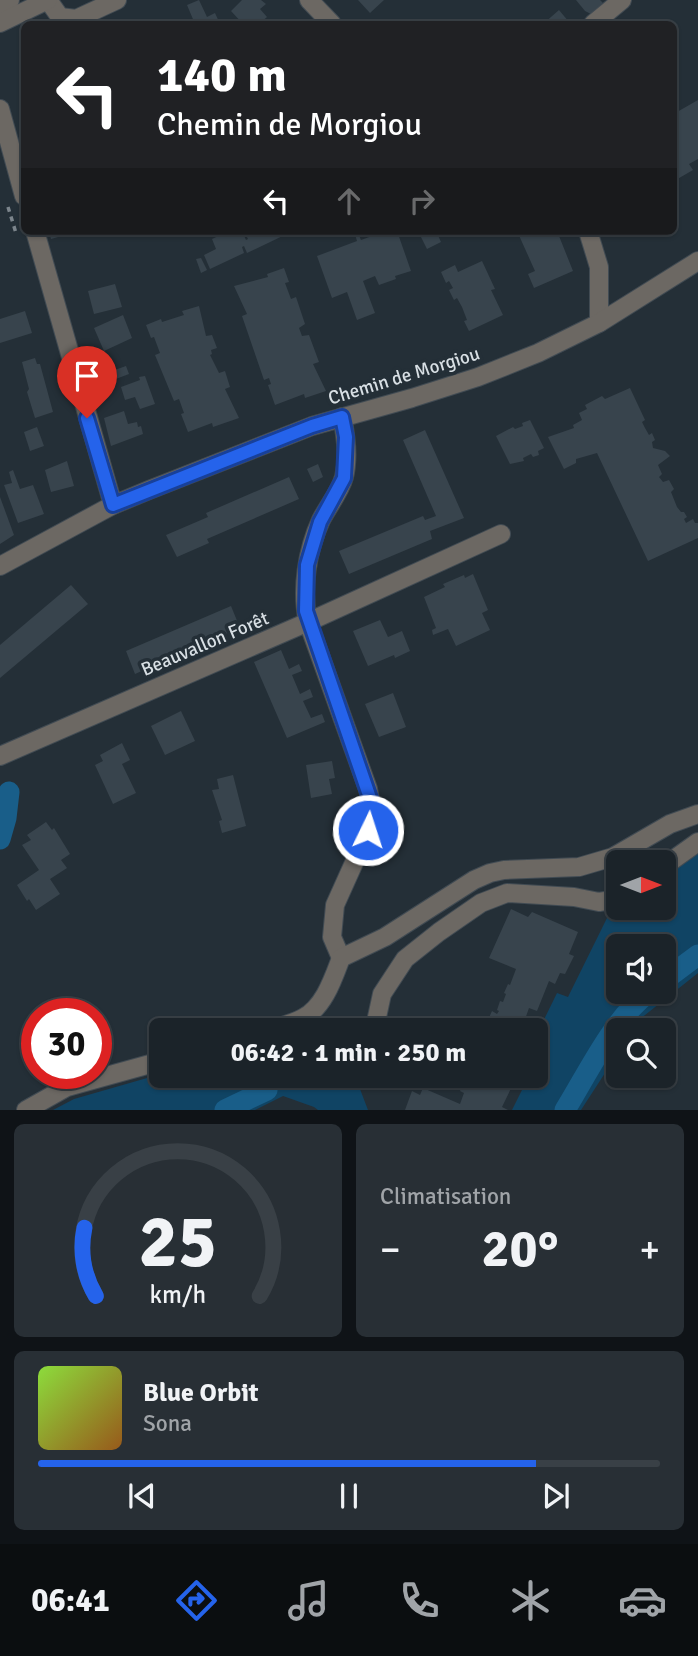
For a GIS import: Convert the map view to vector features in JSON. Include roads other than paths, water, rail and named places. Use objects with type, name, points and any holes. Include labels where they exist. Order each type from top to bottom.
[{"type":"street","points":[[0,15],[10,0]]},
{"type":"street","points":[[0,23],[48,0],[60,17],[76,19],[117,0]]},
{"type":"street","points":[[309,0],[329,21]]},
{"type":"street","points":[[597,21],[622,0]]},
{"type":"street","points":[[0,109],[21,185]]},
{"type":"street","points":[[35,235],[113,505]]},
{"type":"street","points":[[589,235],[599,267],[599,323]]},
{"type":"street","name":"Chemin de Morgiou","points":[[0,566],[113,505],[312,426],[478,377],[538,352],[599,323],[698,261]]},
{"type":"street","points":[[301,1018],[318,1006],[333,981],[341,958],[332,937],[335,905],[373,814],[368,789],[309,622],[305,594],[307,565],[320,522],[344,478],[346,437],[342,417]]},
{"type":"street","name":"Beauvallon Forêt","points":[[0,756],[309,622],[501,534]]},
{"type":"street","points":[[341,958],[385,937],[474,880],[490,873],[579,867],[613,857],[670,824],[698,814]]},
{"type":"street","points":[[676,858],[698,842]]},
{"type":"street","points":[[377,1018],[382,994],[405,959],[481,903],[507,893],[606,901]]},
{"type":"street","points":[[26,1110],[67,1087],[149,1064]]},
{"type":"waterway","points":[[0,839],[9,792]]},
{"type":"waterway","points":[[676,971],[698,955]]},
{"type":"waterway","points":[[565,1110],[613,1031],[635,1004]]},
{"type":"waterway","points":[[225,1110],[267,1090]]}]
